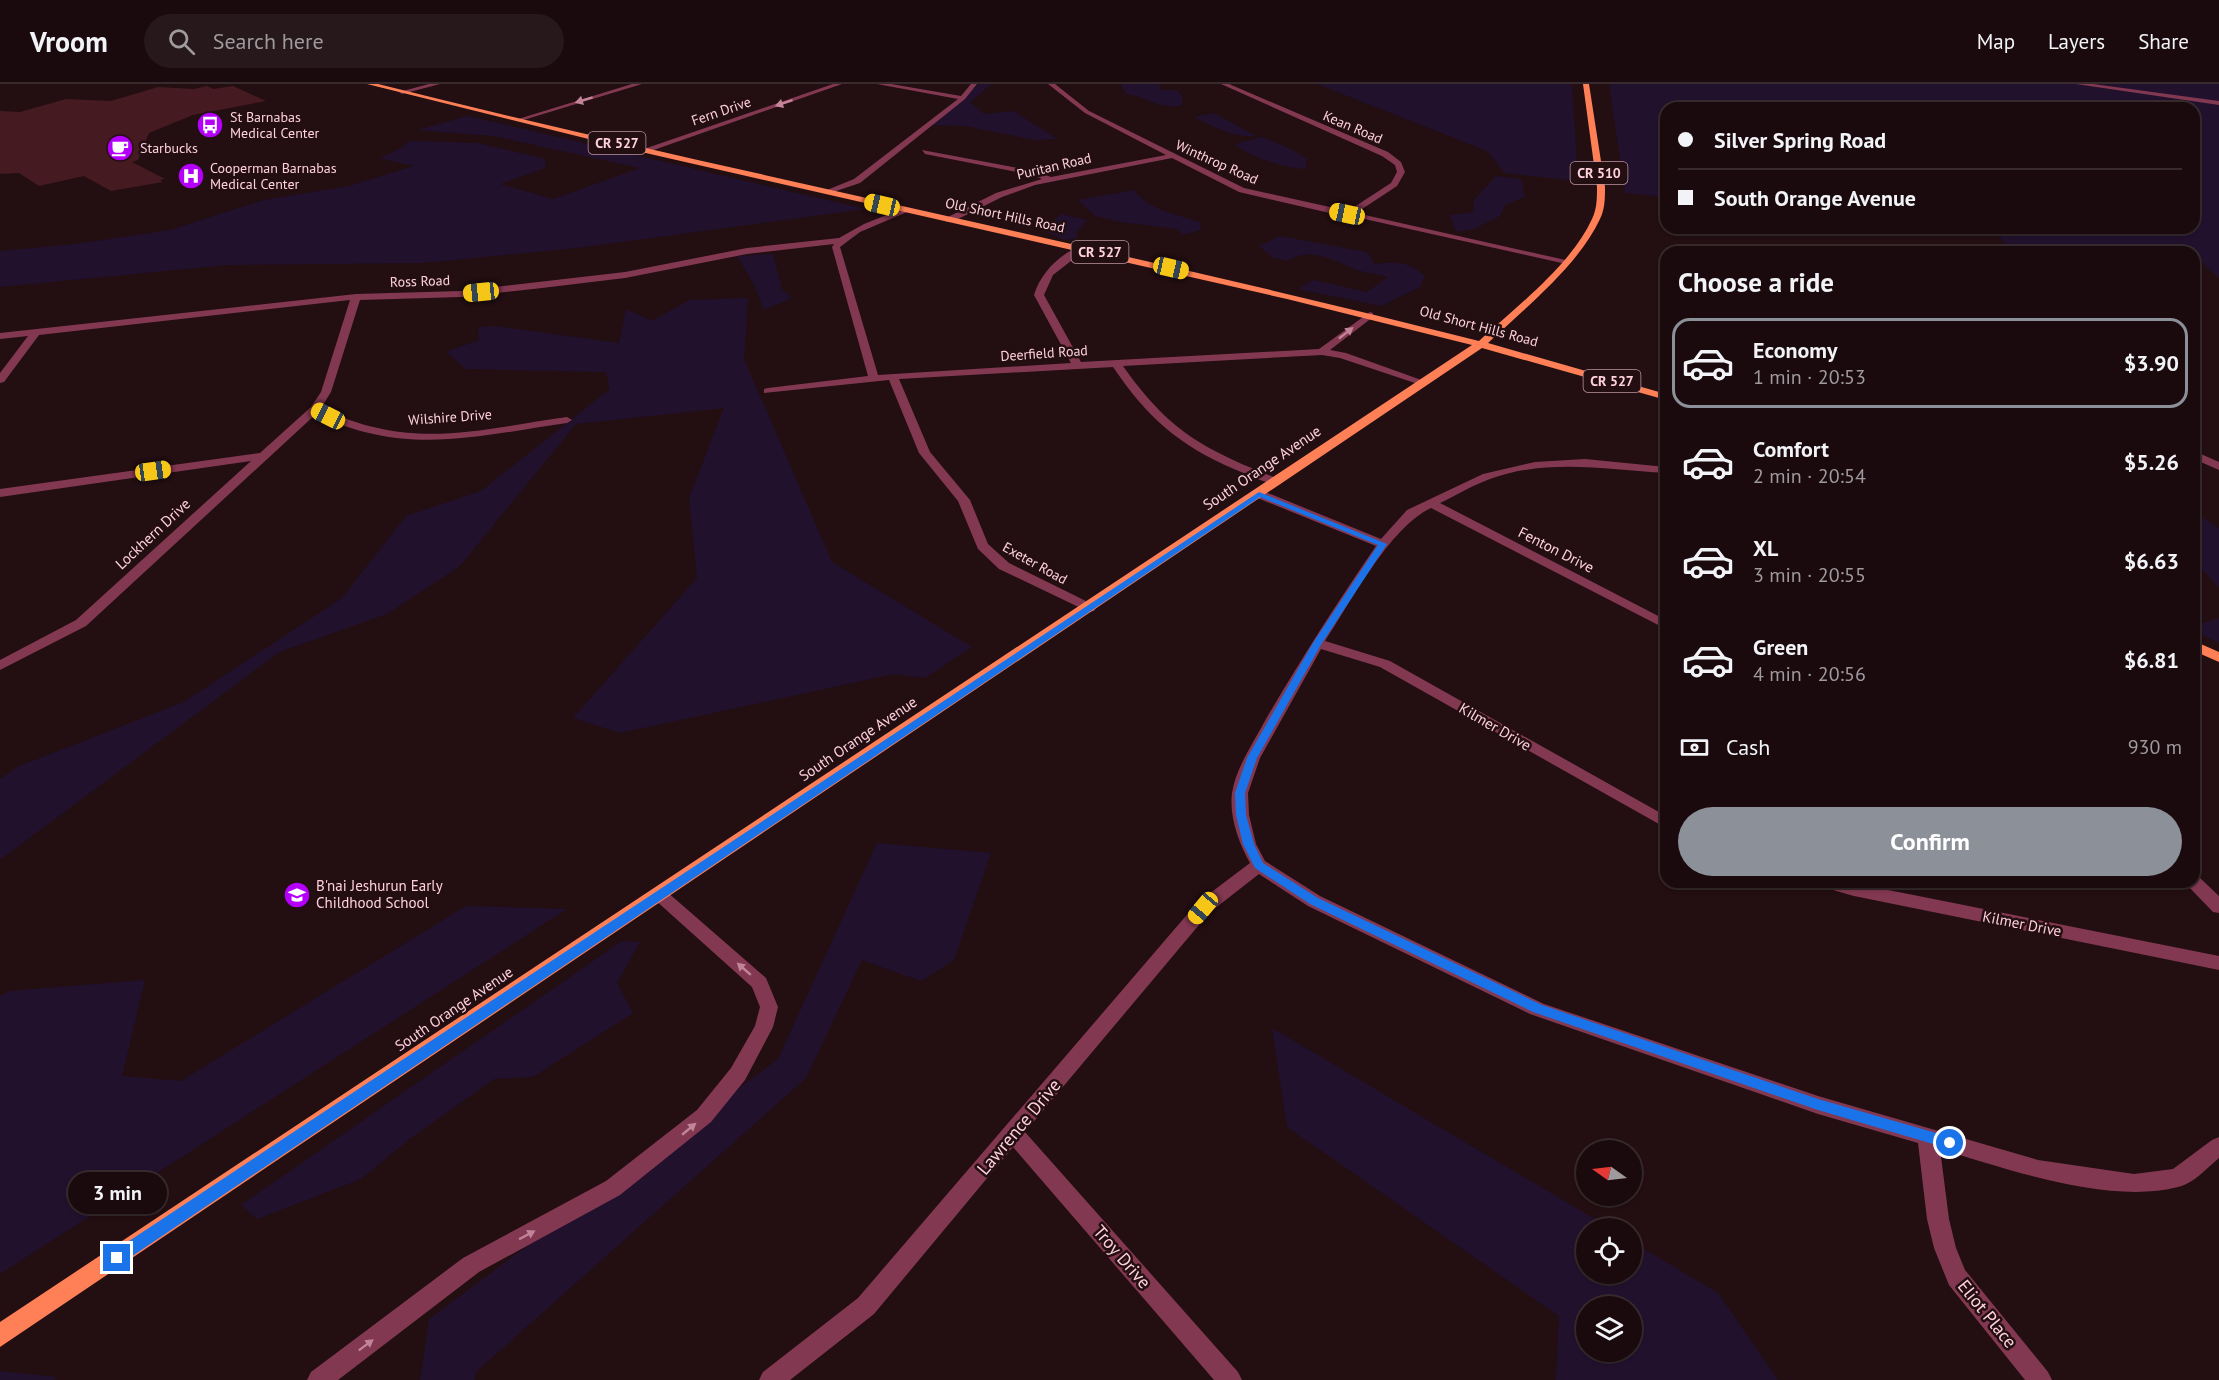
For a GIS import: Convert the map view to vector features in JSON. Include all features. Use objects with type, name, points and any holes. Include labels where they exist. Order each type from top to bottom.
[{"type":"main road","name":"Old Short Hills Road","points":[[370,84],[903,210],[1082,248],[1370,315],[1482,343],[1660,395]]},
{"type":"main road","name":"South Orange Avenue","points":[[0,1336],[1089,609],[1482,343],[1566,261],[1596,220],[1602,205],[1586,84]]},
{"type":"main road","points":[[2200,648],[2219,658]]},
{"type":"street","points":[[402,92],[436,84]]},
{"type":"street","points":[[518,120],[639,84]]},
{"type":"street","name":"Fern Drive","points":[[645,150],[839,84]]},
{"type":"street","points":[[880,84],[963,98]]},
{"type":"street","points":[[830,192],[857,181],[963,98],[974,84]]},
{"type":"street","name":"Winthrop Road","points":[[1051,84],[1087,112],[1170,156],[1242,190],[1566,261]]},
{"type":"street","name":"Kean Road","points":[[1224,84],[1385,154],[1398,164],[1401,172],[1394,184],[1347,214]]},
{"type":"street","points":[[2079,84],[2219,103]]},
{"type":"street","points":[[925,152],[1034,173],[1049,179]]},
{"type":"street","name":"Puritan Road","points":[[949,220],[1007,191],[1049,179],[1170,156]]},
{"type":"street","points":[[874,378],[836,250],[839,241],[903,210]]},
{"type":"street","name":"Ross Road","points":[[0,336],[356,297],[461,294],[550,284],[625,275],[747,250],[839,241]]},
{"type":"street","points":[[1077,364],[1039,295],[1045,277],[1052,269],[1082,248]]},
{"type":"street","points":[[315,409],[326,392],[356,297]]},
{"type":"street","points":[[1322,352],[1370,315]]},
{"type":"street","points":[[0,380],[37,331]]},
{"type":"street","name":"Deerfield Road","points":[[768,391],[893,376],[1322,352],[1342,355],[1422,382]]},
{"type":"street","points":[[1115,362],[1136,394],[1158,419],[1184,441],[1206,454],[1277,482]]},
{"type":"street","name":"Exeter Road","points":[[893,376],[925,453],[964,500],[982,546],[1004,566],[1089,609]]},
{"type":"street","name":"Wilshire Drive","points":[[315,409],[359,428],[388,435],[455,434],[567,420]]},
{"type":"street","name":"Lockhern Drive","points":[[0,666],[81,623],[315,409]]},
{"type":"street","points":[[0,493],[263,456]]},
{"type":"street","points":[[2200,457],[2219,467]]},
{"type":"street","points":[[1660,469],[1585,462],[1535,465],[1487,476],[1411,513],[1383,544],[1317,643],[1252,758],[1240,793],[1241,815],[1248,844],[1258,865],[1314,901],[1537,1009],[1818,1105],[2038,1169],[2134,1184],[2178,1178],[2219,1146]]},
{"type":"street","points":[[1259,494],[1383,544]]},
{"type":"street","name":"Fenton Drive","points":[[1430,503],[1660,622]]},
{"type":"street","name":"Kilmer Drive","points":[[1317,643],[1385,664],[1660,820]]},
{"type":"street","name":"Lawrence Drive","points":[[771,1380],[866,1306],[1014,1134],[1203,908],[1258,865]]},
{"type":"street","name":"Kilmer Drive","points":[[1847,888],[2219,963]]},
{"type":"street","points":[[2200,888],[2219,906]]},
{"type":"street","points":[[319,1380],[471,1265],[614,1188],[704,1116],[738,1074],[764,1027],[769,1007],[760,984],[660,895]]},
{"type":"street","name":"Troy Drive","points":[[1014,1134],[1230,1380]]},
{"type":"street","name":"Eliot Place","points":[[1928,1137],[1938,1219],[1945,1248],[1957,1277],[2040,1380]]},
{"type":"shaded area","points":[[979,84],[992,84],[970,102],[984,114],[1014,111],[1057,139],[1035,140],[965,126],[927,125]]},
{"type":"shaded area","points":[[1120,84],[1159,84],[1161,90],[1177,90],[1182,96],[1182,105],[1160,105],[1126,94]]},
{"type":"shaded area","points":[[1317,84],[1572,84],[1578,181],[1505,173],[1487,151]]},
{"type":"shaded area","points":[[1609,84],[2219,84],[2219,278],[2200,261],[2200,246],[2007,246],[1997,234],[2200,234],[2200,102],[1660,102],[1660,196],[1625,193]]},
{"type":"shaded area","points":[[1214,113],[1256,136],[1232,134],[1194,117]]},
{"type":"shaded area","points":[[468,116],[866,209],[577,248],[422,263],[227,265],[0,287],[0,251],[76,244],[170,230],[264,200],[349,186],[414,166],[380,158],[401,148],[409,141],[477,143],[546,159],[545,168],[500,184],[553,199],[640,168],[493,136],[417,130]]},
{"type":"shaded area","points":[[1262,137],[1289,148],[1307,159],[1305,169],[1268,161],[1240,149],[1235,144]]},
{"type":"shaded area","points":[[1496,176],[1521,179],[1525,197],[1505,205],[1500,216],[1474,229],[1456,232],[1450,215],[1473,212],[1474,200]]},
{"type":"shaded area","points":[[1134,190],[1155,207],[1200,222],[1201,230],[1183,235],[1177,229],[1120,222],[1095,216],[1078,200]]},
{"type":"shaded area","points":[[1061,214],[1087,220],[1077,232],[1077,238],[1065,240],[1043,231]]},
{"type":"shaded area","points":[[1280,236],[1367,252],[1374,264],[1407,265],[1425,276],[1420,287],[1381,306],[1298,289],[1313,280],[1367,292],[1388,277],[1359,270],[1322,256],[1305,255],[1288,261],[1272,257],[1259,246]]},
{"type":"shaded area","points":[[773,254],[782,289],[792,298],[764,310],[753,283],[737,256]]},
{"type":"shaded area","points":[[748,298],[744,359],[832,562],[972,647],[925,678],[894,674],[620,733],[573,718],[697,578],[689,498],[724,408],[576,424],[460,566],[387,614],[279,652],[0,860],[0,779],[17,767],[184,702],[342,598],[406,516],[481,491],[610,389],[606,372],[466,369],[446,352],[479,340],[478,327],[496,326],[619,343],[626,309],[652,321],[689,300]]},
{"type":"shaded area","points":[[2200,516],[2219,528],[2219,587],[2200,567]]},
{"type":"shaded area","points":[[2219,618],[2219,643],[2200,634],[2200,624]]},
{"type":"shaded area","points":[[877,843],[991,853],[954,960],[921,981],[862,960],[806,1078],[476,1372],[475,1380],[420,1380],[429,1319],[778,1059]]},
{"type":"shaded area","points":[[466,906],[567,909],[0,1274],[0,996],[10,991],[145,980],[122,1076],[181,1081]]},
{"type":"shaded area","points":[[622,941],[640,942],[617,983],[633,1013],[533,1077],[494,1079],[411,1138],[361,1179],[257,1219],[241,1205]]},
{"type":"shaded area","points":[[1272,1028],[1593,1218],[1576,1218],[1576,1284],[1642,1284],[1642,1248],[1718,1293],[1778,1380],[1556,1380],[1559,1316],[1287,1127]]},
{"type":"shaded area","points":[[0,1371],[57,1377],[54,1380],[0,1380]]},
{"type":"building","points":[[207,86],[213,89],[233,86],[266,101],[193,115],[149,133],[138,160],[132,162],[165,179],[160,180],[163,182],[111,191],[84,176],[39,186],[19,173],[0,174],[0,111],[20,112],[66,99],[111,101],[158,87],[194,89]]},
{"type":"place","name":"St Barnabas Medical Center","points":[[210,125]]},
{"type":"place","name":"Starbucks","points":[[120,148]]},
{"type":"place","name":"Cooperman Barnabas Medical Center","points":[[191,176]]},
{"type":"place","name":"B'nai Jeshurun Early Childhood School","points":[[297,895]]},
{"type":"route","points":[[117,1258],[1259,494],[1383,544],[1317,643],[1252,758],[1240,793],[1241,815],[1248,844],[1258,865],[1314,901],[1537,1009],[1818,1105],[1950,1143]]}]
